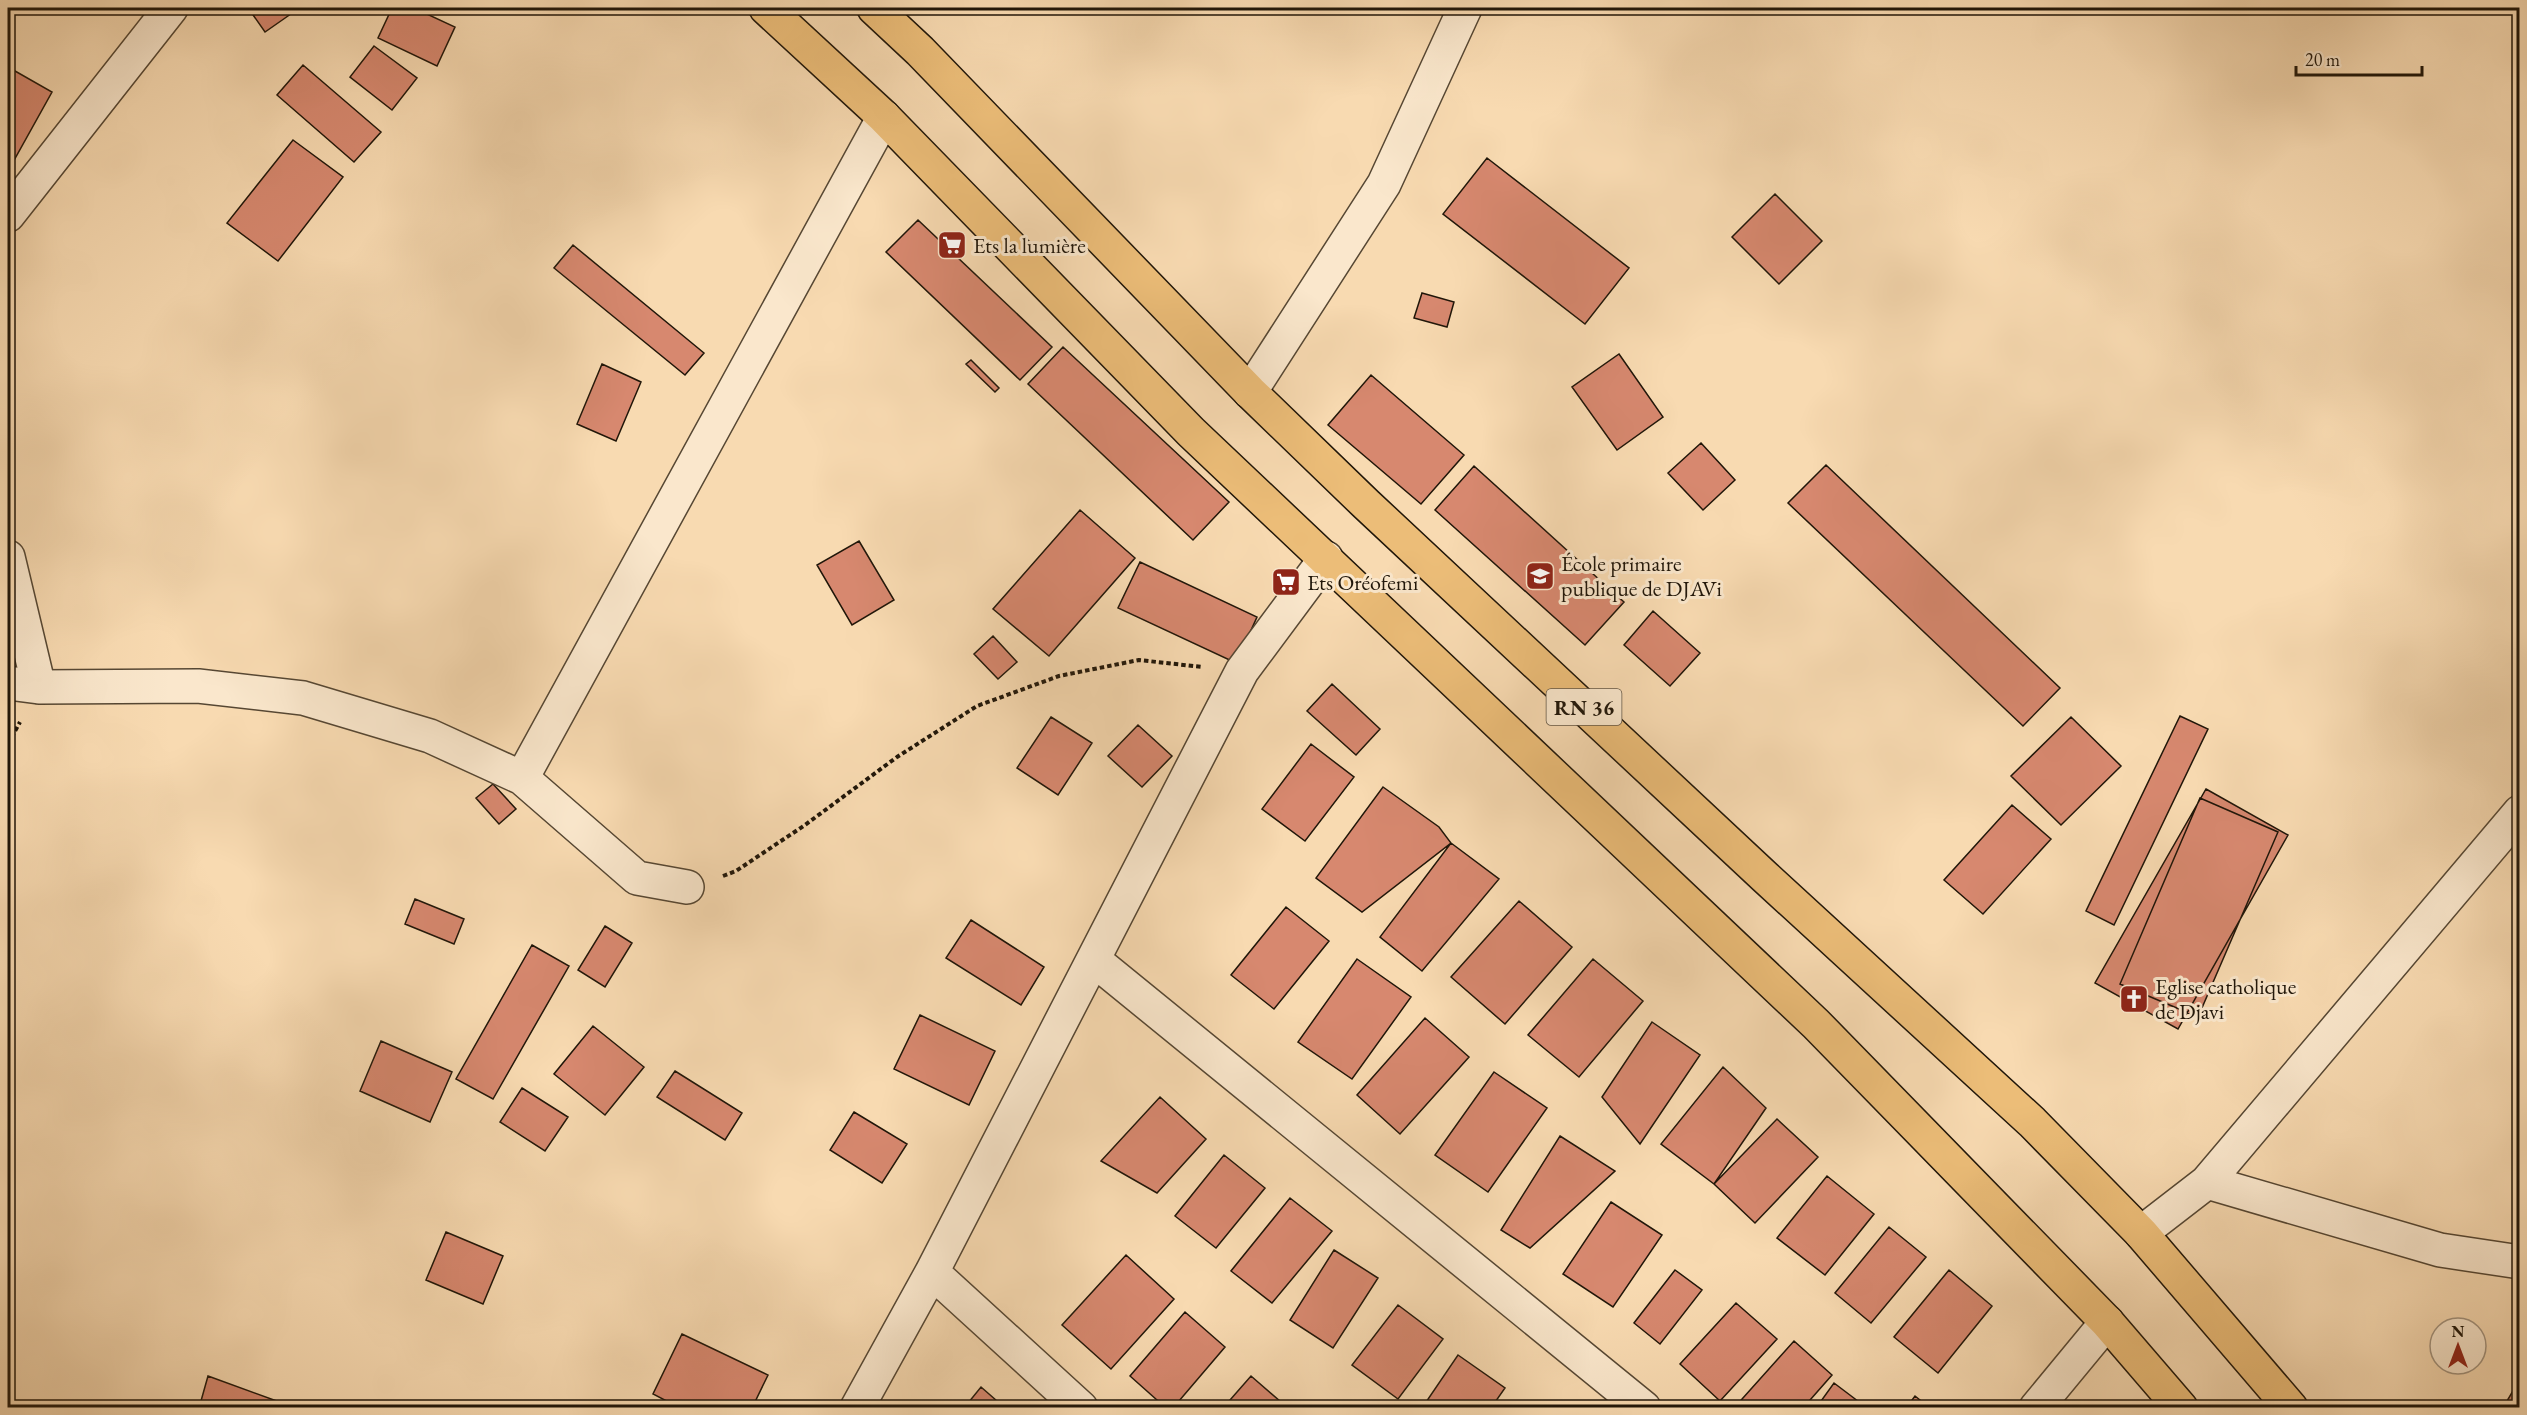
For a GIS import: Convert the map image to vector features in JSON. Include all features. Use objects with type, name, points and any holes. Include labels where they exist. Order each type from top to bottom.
[{"type":"main road","name":"RN 36","points":[[766,8],[884,117],[1191,432],[1816,1024],[2107,1322],[2181,1407]]},
{"type":"main road","name":"RN 36","points":[[874,8],[928,60],[1250,392],[1366,504],[1739,853],[2032,1122],[2141,1233],[2291,1407]]},
{"type":"street","points":[[8,214],[171,8]]},
{"type":"street","points":[[1250,392],[1384,184],[1465,8]]},
{"type":"street","points":[[522,778],[884,117]]},
{"type":"street","points":[[8,556],[23,685],[198,686],[303,698],[430,736],[522,778],[637,878],[687,887]]},
{"type":"street","points":[[857,1407],[932,1272],[1242,671],[1326,558]]},
{"type":"street","points":[[2141,1233],[2207,1182],[2520,812]]},
{"type":"street","points":[[1094,960],[1644,1407]]},
{"type":"street","points":[[2207,1182],[2440,1250],[2520,1262]]},
{"type":"street","points":[[932,1272],[1081,1407]]},
{"type":"street","points":[[2036,1407],[2107,1322]]},
{"type":"path","points":[[687,887],[736,871],[805,825],[897,757],[977,706],[1059,676],[1139,660],[1242,671]]},
{"type":"path","points":[[8,1403],[14,1407]]},
{"type":"building","points":[[258,8],[298,9],[265,32],[251,12]]},
{"type":"building","points":[[392,8],[414,8],[455,27],[437,66],[378,38]]},
{"type":"building","points":[[374,46],[417,78],[392,110],[350,77]]},
{"type":"building","points":[[303,65],[381,132],[354,162],[277,95]]},
{"type":"building","points":[[8,67],[52,92],[8,171]]},
{"type":"building","points":[[293,140],[343,177],[278,261],[227,223]]},
{"type":"building","points":[[1487,158],[1629,268],[1585,324],[1443,214]]},
{"type":"building","points":[[1775,194],[1822,241],[1779,284],[1732,237]]},
{"type":"building","points":[[918,220],[1052,347],[1020,380],[886,252]]},
{"type":"building","points":[[573,245],[704,353],[685,375],[554,268]]},
{"type":"building","points":[[1422,293],[1454,302],[1447,327],[1414,318]]},
{"type":"building","points":[[1063,347],[1229,502],[1193,540],[1028,384]]},
{"type":"building","points":[[1619,354],[1663,417],[1617,450],[1572,387]]},
{"type":"building","points":[[971,360],[999,388],[995,392],[966,364]]},
{"type":"building","points":[[602,364],[641,382],[616,441],[577,424]]},
{"type":"building","points":[[1371,375],[1464,455],[1421,504],[1328,425]]},
{"type":"building","points":[[1701,443],[1735,480],[1703,510],[1668,473]]},
{"type":"building","points":[[1826,465],[2060,688],[2023,726],[1788,503]]},
{"type":"building","points":[[1474,466],[1624,602],[1585,645],[1435,510]]},
{"type":"building","points":[[1080,510],[1135,558],[1049,656],[993,609]]},
{"type":"building","points":[[859,541],[894,600],[852,625],[817,565]]},
{"type":"building","points":[[1140,562],[1257,617],[1236,663],[1118,608]]},
{"type":"building","points":[[1653,611],[1700,653],[1670,686],[1624,645]]},
{"type":"building","points":[[993,636],[1017,662],[998,679],[974,654]]},
{"type":"building","points":[[1332,684],[1380,729],[1356,755],[1307,711]]},
{"type":"building","points":[[2180,716],[2208,729],[2114,925],[2086,911]]},
{"type":"building","points":[[1051,717],[1092,743],[1058,795],[1017,768]]},
{"type":"building","points":[[2071,717],[2121,766],[2061,825],[2011,776]]},
{"type":"building","points":[[1138,725],[1172,756],[1142,787],[1108,756]]},
{"type":"building","points":[[1311,744],[1354,777],[1305,841],[1262,809]]},
{"type":"building","points":[[493,784],[516,809],[499,824],[476,798]]},
{"type":"building","points":[[1383,787],[1439,827],[1451,843],[1362,912],[1316,878]]},
{"type":"building","points":[[2206,789],[2288,835],[2178,1029],[2095,983]]},
{"type":"building","points":[[2200,798],[2278,832],[2198,1017],[2120,984]]},
{"type":"building","points":[[2012,805],[2051,839],[1983,914],[1944,880]]},
{"type":"building","points":[[1451,843],[1499,879],[1422,971],[1380,937]]},
{"type":"building","points":[[415,899],[464,919],[454,944],[405,924]]},
{"type":"building","points":[[1519,901],[1572,947],[1505,1024],[1451,977]]},
{"type":"building","points":[[1286,907],[1329,941],[1274,1009],[1231,975]]},
{"type":"building","points":[[971,920],[1044,967],[1021,1005],[946,958]]},
{"type":"building","points":[[605,926],[632,943],[605,987],[578,970]]},
{"type":"building","points":[[532,945],[569,966],[493,1099],[456,1079]]},
{"type":"building","points":[[1357,959],[1411,997],[1352,1079],[1298,1042]]},
{"type":"building","points":[[1593,959],[1643,1001],[1579,1077],[1528,1035]]},
{"type":"building","points":[[920,1015],[995,1051],[969,1105],[894,1069]]},
{"type":"building","points":[[1425,1018],[1469,1057],[1400,1134],[1357,1095]]},
{"type":"building","points":[[1652,1022],[1700,1055],[1640,1144],[1602,1097]]},
{"type":"building","points":[[593,1026],[644,1067],[605,1115],[554,1074]]},
{"type":"building","points":[[381,1041],[452,1072],[430,1122],[360,1091]]},
{"type":"building","points":[[1723,1067],[1766,1108],[1714,1184],[1661,1144]]},
{"type":"building","points":[[675,1071],[742,1113],[725,1140],[657,1097]]},
{"type":"building","points":[[1494,1072],[1547,1108],[1488,1192],[1435,1155]]},
{"type":"building","points":[[522,1088],[568,1117],[545,1151],[500,1122]]},
{"type":"building","points":[[1160,1097],[1206,1139],[1157,1193],[1101,1161]]},
{"type":"building","points":[[854,1112],[907,1144],[882,1183],[830,1150]]},
{"type":"building","points":[[1777,1119],[1818,1157],[1755,1223],[1714,1184]]},
{"type":"building","points":[[1560,1136],[1615,1171],[1530,1248],[1501,1230]]},
{"type":"building","points":[[1224,1155],[1265,1188],[1216,1248],[1175,1216]]},
{"type":"building","points":[[1827,1176],[1874,1214],[1825,1275],[1777,1238]]},
{"type":"building","points":[[1290,1198],[1332,1231],[1272,1303],[1231,1271]]},
{"type":"building","points":[[1611,1202],[1662,1235],[1613,1307],[1563,1274]]},
{"type":"building","points":[[1889,1227],[1926,1257],[1871,1323],[1835,1293]]},
{"type":"building","points":[[446,1232],[503,1256],[483,1304],[426,1280]]},
{"type":"building","points":[[1334,1250],[1378,1278],[1333,1348],[1290,1320]]},
{"type":"building","points":[[1126,1255],[1174,1299],[1111,1369],[1062,1325]]},
{"type":"building","points":[[1675,1270],[1702,1290],[1660,1344],[1634,1323]]},
{"type":"building","points":[[1949,1270],[1992,1306],[1938,1373],[1894,1337]]},
{"type":"building","points":[[1736,1303],[1777,1339],[1720,1401],[1680,1364]]},
{"type":"building","points":[[1398,1305],[1443,1339],[1398,1399],[1352,1365]]},
{"type":"building","points":[[1185,1312],[1225,1347],[1173,1408],[1166,1408],[1130,1376]]},
{"type":"building","points":[[682,1334],[768,1375],[752,1408],[680,1408],[653,1394]]},
{"type":"building","points":[[1794,1341],[1832,1375],[1803,1408],[1734,1408]]},
{"type":"building","points":[[1458,1355],[1505,1388],[1491,1408],[1422,1408]]},
{"type":"building","points":[[208,1376],[296,1408],[199,1408]]},
{"type":"building","points":[[1251,1376],[1288,1408],[1223,1408]]},
{"type":"building","points":[[2520,1379],[2520,1407],[2507,1401]]},
{"type":"building","points":[[1834,1383],[1867,1408],[1816,1408]]},
{"type":"building","points":[[981,1387],[1005,1408],[964,1408]]},
{"type":"building","points":[[1915,1396],[1930,1408],[1906,1408]]},
{"type":"place","name":"Ets la lumière","points":[[952,245]]},
{"type":"place","name":"École primaire publique de DJAVi","points":[[1540,576]]},
{"type":"place","name":"Ets Oréofemi","points":[[1286,582]]},
{"type":"place","name":"Eglise catholique de Djavi","points":[[2134,999]]}]
